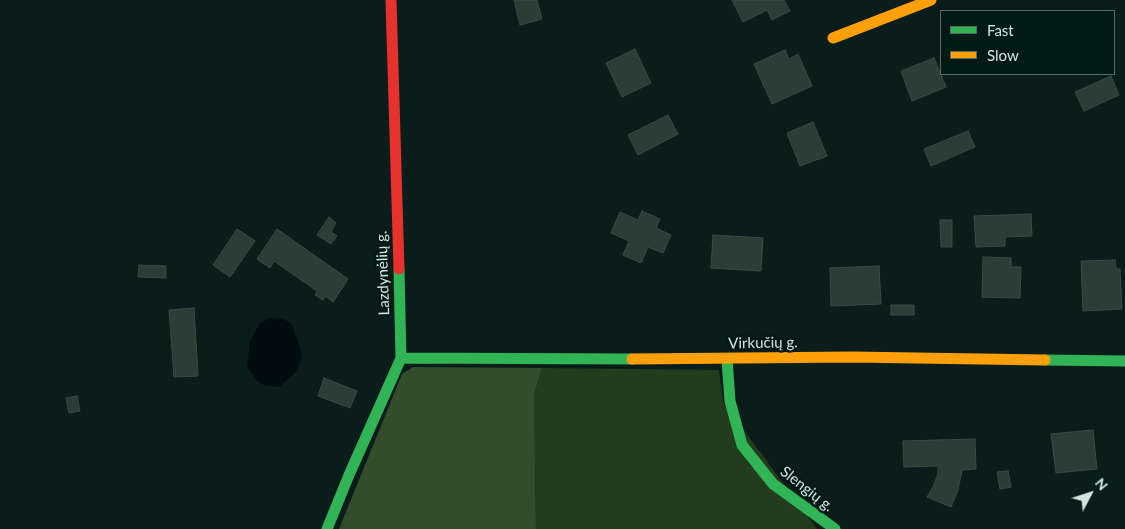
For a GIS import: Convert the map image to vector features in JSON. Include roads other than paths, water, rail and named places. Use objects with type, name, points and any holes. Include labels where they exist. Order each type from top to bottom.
[{"type":"street","name":"Lazdynėlių g.","points":[[327,529],[349,475],[402,358],[391,0]]},
{"type":"street","points":[[833,38],[931,0]]},
{"type":"street","name":"Virkučių g.","points":[[402,358],[727,359],[852,357],[1125,361]]},
{"type":"street","name":"Slengių g.","points":[[727,359],[730,401],[742,445],[773,484],[835,529]]}]
